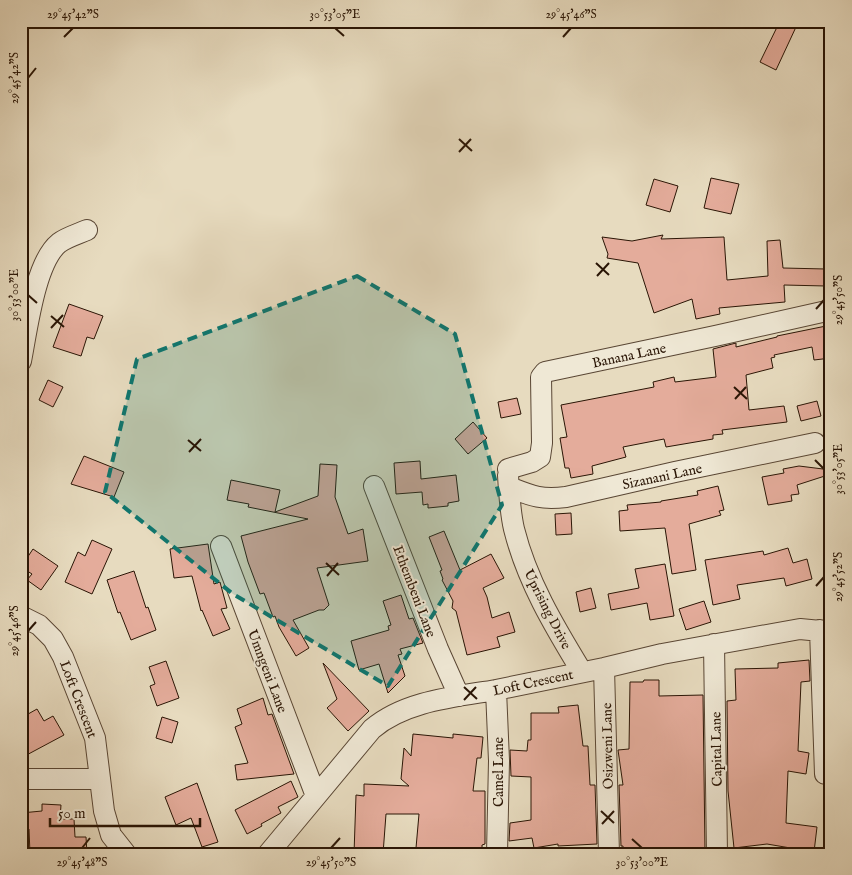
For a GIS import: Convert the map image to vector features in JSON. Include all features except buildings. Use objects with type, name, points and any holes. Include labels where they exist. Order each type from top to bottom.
[{"type":"street","points":[[21,361],[35,294],[49,253],[58,243],[87,230]]},
{"type":"street","name":"Banana Lane","points":[[508,470],[532,462],[540,457],[542,443],[542,378],[545,372],[831,310]]},
{"type":"street","name":"Sizanani Lane","points":[[508,470],[533,497],[548,499],[566,497],[815,443]]},
{"type":"street","name":"Uprising Drive","points":[[508,470],[513,527],[523,562],[535,590],[582,672]]},
{"type":"street","name":"Ethembeni Lane","points":[[374,486],[438,649],[459,696]]},
{"type":"street","name":"Umngeni Lane","points":[[221,546],[316,796]]},
{"type":"street","name":"Loft Crescent","points":[[21,616],[39,625],[53,639],[63,657],[96,738],[104,811],[111,835],[126,854]]},
{"type":"street","name":"Loft Crescent","points":[[268,854],[372,730],[383,720],[399,712],[459,696],[604,668],[714,644],[800,629],[825,631]]},
{"type":"street","points":[[825,631],[825,774]]},
{"type":"street","name":"Capital Lane","points":[[714,644],[717,854]]},
{"type":"street","name":"Osizweni Lane","points":[[604,668],[609,854]]},
{"type":"street","name":"Camel Lane","points":[[496,690],[499,761],[497,854]]},
{"type":"street","points":[[21,779],[100,779]]},
{"type":"highlighted area","points":[[357,276],[455,334],[502,505],[388,686],[233,594],[105,492],[137,359]]}]
